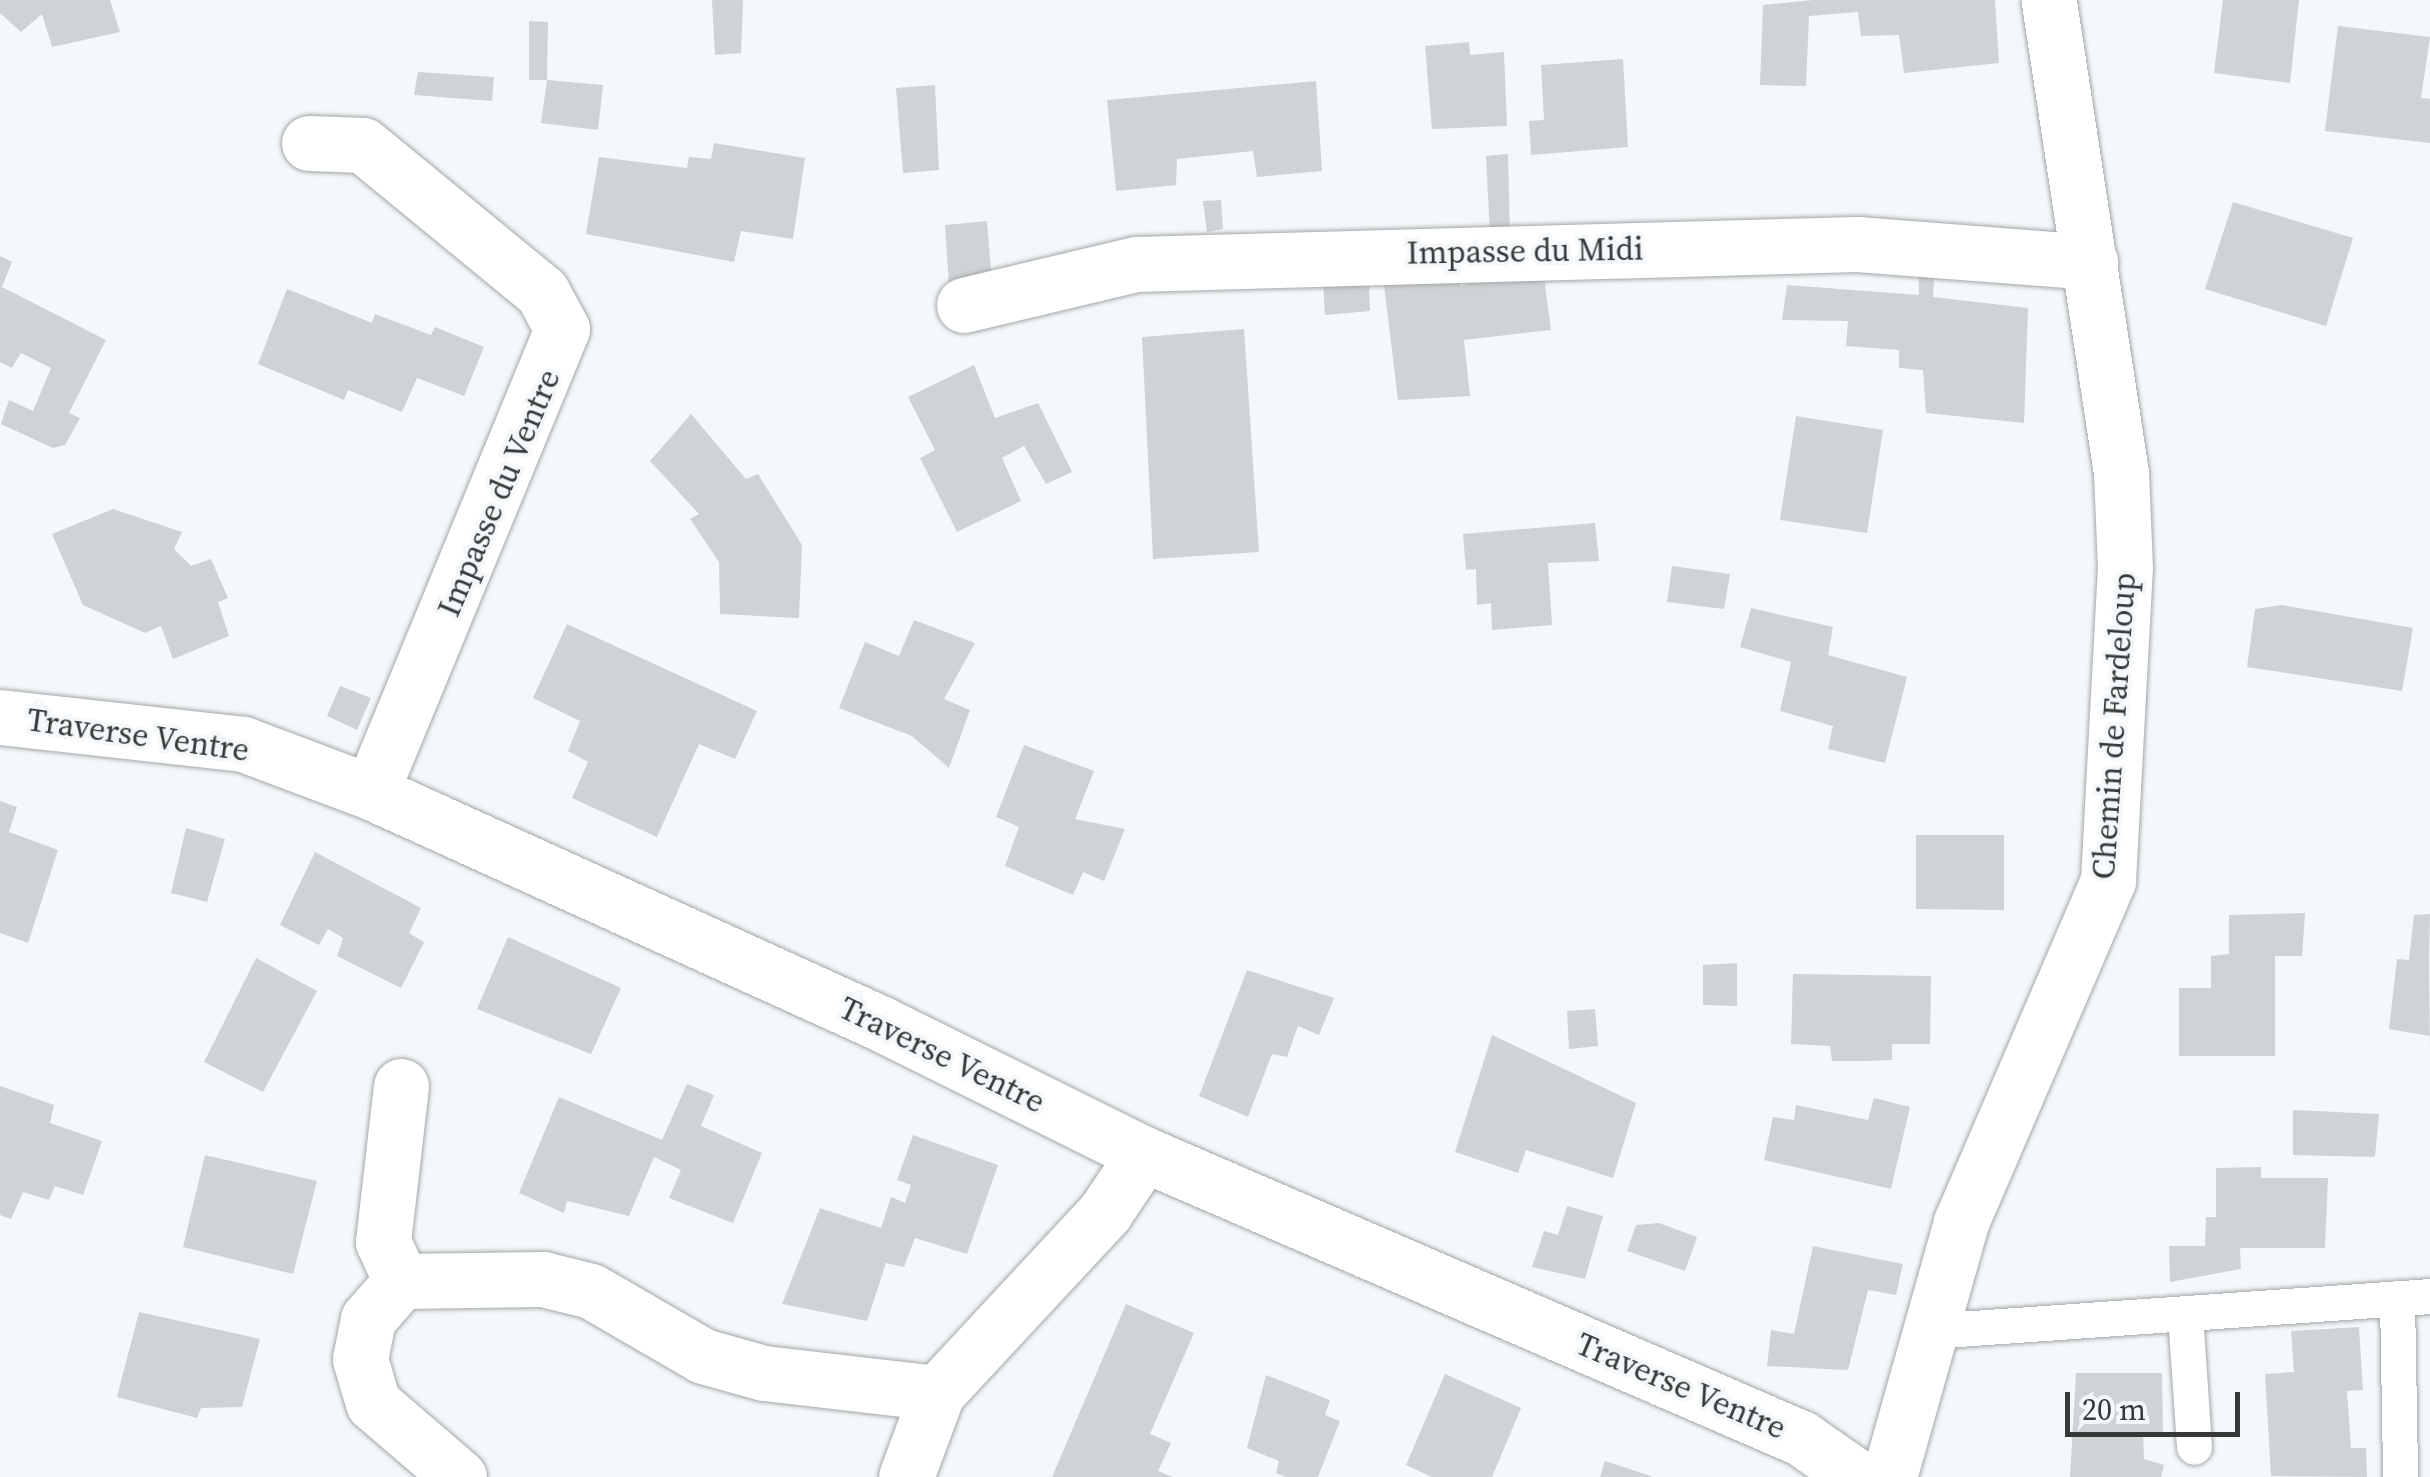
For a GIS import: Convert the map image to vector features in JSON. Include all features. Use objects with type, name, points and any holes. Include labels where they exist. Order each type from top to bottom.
[{"type":"street","name":"Chemin de Fardeloup","points":[[1889,1477],[1961,1222],[2108,880],[2125,568],[2090,262],[2048,0]]},
{"type":"street","name":"Impasse du Ventre","points":[[309,144],[363,145],[542,292],[562,329],[372,792]]},
{"type":"street","name":"Impasse du Midi","points":[[964,305],[1136,264],[1857,244],[2090,262]]},
{"type":"street","name":"Traverse Ventre","points":[[0,717],[243,744],[372,792],[882,1024],[1144,1154],[1801,1438],[1857,1477]]},
{"type":"street","points":[[401,1086],[383,1242],[401,1281]]},
{"type":"street","points":[[906,1477],[937,1393],[1106,1212],[1144,1154]]},
{"type":"street","points":[[459,1477],[374,1403],[360,1359],[368,1320],[401,1281],[543,1279],[591,1291],[703,1356],[764,1373],[937,1393]]},
{"type":"lane","points":[[1930,1331],[2414,1297],[2400,1477]]},
{"type":"lane","points":[[2185,1314],[2194,1447]]},
{"type":"building","points":[[0,0],[110,0],[120,32],[52,47],[42,14],[21,32],[0,13]]},
{"type":"building","points":[[712,0],[743,0],[741,53],[715,55]]},
{"type":"building","points":[[1813,0],[1995,0],[1999,63],[1904,73],[1899,35],[1861,36],[1858,12],[1809,16],[1806,86],[1760,85],[1763,5]]},
{"type":"building","points":[[2223,0],[2299,0],[2290,83],[2214,73]]},
{"type":"building","points":[[529,21],[548,22],[547,80],[529,80]]},
{"type":"building","points":[[2338,26],[2430,37],[2421,98],[2430,99],[2430,143],[2325,131]]},
{"type":"building","points":[[1469,42],[1470,55],[1504,52],[1507,126],[1432,129],[1425,46]]},
{"type":"building","points":[[1623,59],[1628,147],[1531,155],[1529,121],[1544,120],[1541,65]]},
{"type":"building","points":[[418,72],[494,77],[492,101],[414,95]]},
{"type":"building","points":[[547,80],[603,85],[598,130],[541,123]]},
{"type":"building","points":[[1316,81],[1322,171],[1257,177],[1253,151],[1177,159],[1176,185],[1116,191],[1107,100]]},
{"type":"building","points":[[935,85],[939,170],[903,173],[896,88]]},
{"type":"building","points":[[714,143],[805,158],[793,239],[741,231],[734,262],[586,234],[599,157],[687,168],[689,157],[711,159]]},
{"type":"building","points":[[1508,154],[1510,234],[1490,235],[1486,156]]},
{"type":"building","points":[[1221,200],[1223,229],[1207,232],[1203,201]]},
{"type":"building","points":[[2233,202],[2353,238],[2326,326],[2205,289]]},
{"type":"building","points":[[987,221],[992,283],[949,285],[945,225]]},
{"type":"building","points":[[0,256],[12,262],[2,287],[106,340],[69,413],[80,418],[65,445],[53,448],[1,424],[9,400],[33,411],[51,368],[21,353],[12,368],[0,362]]},
{"type":"building","points":[[1918,264],[1935,266],[1933,297],[2028,308],[2024,423],[1926,413],[1923,370],[1899,368],[1899,350],[1846,346],[1848,321],[1782,320],[1787,285],[1919,295]]},
{"type":"building","points":[[1498,275],[1544,277],[1551,330],[1464,340],[1470,396],[1398,400],[1384,285],[1459,279],[1460,286]]},
{"type":"building","points":[[1323,283],[1369,283],[1370,311],[1325,315]]},
{"type":"building","points":[[287,289],[372,323],[375,314],[431,335],[435,327],[484,347],[464,396],[417,378],[402,412],[348,390],[344,400],[258,364]]},
{"type":"building","points":[[1244,329],[1259,552],[1153,559],[1142,337]]},
{"type":"building","points":[[974,365],[995,418],[1038,403],[1072,472],[1046,484],[1024,446],[1002,458],[1021,501],[957,532],[920,458],[935,450],[908,397]]},
{"type":"building","points":[[691,414],[746,479],[758,474],[802,545],[799,618],[720,614],[719,562],[690,519],[699,514],[650,461]]},
{"type":"building","points":[[1796,416],[1883,430],[1867,533],[1780,520]]},
{"type":"building","points":[[113,509],[182,532],[174,549],[191,566],[211,559],[228,598],[218,602],[229,636],[173,659],[161,626],[145,633],[83,605],[52,534]]},
{"type":"building","points":[[1595,523],[1599,561],[1548,563],[1552,625],[1492,630],[1491,603],[1477,605],[1476,569],[1466,570],[1463,534]]},
{"type":"building","points":[[1672,566],[1730,574],[1724,609],[1667,602]]},
{"type":"building","points":[[2282,605],[2413,628],[2402,691],[2247,667],[2255,609]]},
{"type":"building","points":[[1751,608],[1833,627],[1828,655],[1907,677],[1885,763],[1828,749],[1833,726],[1780,711],[1791,662],[1740,647]]},
{"type":"building","points":[[914,620],[975,643],[944,699],[970,710],[949,768],[912,736],[839,708],[865,642],[899,656]]},
{"type":"building","points":[[567,624],[757,711],[735,759],[699,744],[657,837],[572,798],[588,762],[568,751],[580,721],[533,698]]},
{"type":"building","points":[[340,686],[371,698],[357,730],[327,716]]},
{"type":"building","points":[[1024,745],[1094,771],[1075,819],[1125,829],[1104,881],[1083,872],[1073,895],[1005,866],[1019,827],[996,817]]},
{"type":"building","points":[[0,801],[17,807],[9,832],[58,850],[28,943],[0,933]]},
{"type":"building","points":[[186,828],[225,839],[207,902],[171,893]]},
{"type":"building","points":[[1916,835],[2004,835],[2004,910],[1916,909]]},
{"type":"building","points":[[315,852],[421,908],[409,933],[424,942],[401,988],[337,956],[343,938],[328,929],[319,945],[280,925]]},
{"type":"building","points":[[2305,913],[2302,956],[2275,956],[2275,1056],[2179,1056],[2179,988],[2211,988],[2211,956],[2229,954],[2229,915]]},
{"type":"building","points":[[2430,914],[2430,1036],[2389,1029],[2397,959],[2409,960],[2414,915]]},
{"type":"building","points":[[508,937],[621,988],[591,1054],[477,1009]]},
{"type":"building","points":[[256,958],[317,991],[263,1092],[204,1062]]},
{"type":"building","points":[[1737,963],[1737,1006],[1703,1005],[1703,965]]},
{"type":"building","points":[[1247,970],[1334,998],[1319,1035],[1298,1026],[1287,1057],[1272,1054],[1248,1117],[1199,1096]]},
{"type":"building","points":[[1793,974],[1931,976],[1930,1044],[1892,1044],[1892,1060],[1832,1061],[1830,1046],[1791,1044]]},
{"type":"building","points":[[1595,1009],[1598,1046],[1569,1049],[1567,1011]]},
{"type":"building","points":[[1492,1035],[1636,1103],[1613,1178],[1526,1150],[1518,1173],[1455,1152]]},
{"type":"building","points":[[687,1084],[714,1095],[701,1126],[762,1153],[733,1223],[669,1198],[681,1170],[654,1157],[629,1216],[567,1201],[564,1213],[519,1193],[559,1097],[662,1140]]},
{"type":"building","points":[[0,1086],[54,1105],[50,1123],[102,1141],[83,1195],[55,1186],[49,1200],[23,1192],[11,1219],[0,1215]]},
{"type":"building","points":[[1874,1098],[1910,1107],[1891,1189],[1764,1160],[1773,1117],[1794,1120],[1796,1105],[1868,1120]]},
{"type":"building","points":[[2293,1110],[2379,1114],[2375,1157],[2293,1155]]},
{"type":"building","points":[[913,1135],[998,1165],[967,1254],[915,1238],[904,1267],[886,1263],[867,1321],[782,1304],[820,1208],[881,1228],[891,1197],[905,1203],[911,1185],[897,1180]]},
{"type":"building","points":[[205,1155],[317,1181],[293,1274],[183,1247]]},
{"type":"building","points":[[2261,1167],[2261,1178],[2328,1178],[2325,1248],[2240,1248],[2241,1269],[2170,1282],[2169,1246],[2205,1246],[2206,1217],[2216,1217],[2216,1168]]},
{"type":"building","points":[[1567,1206],[1603,1216],[1585,1279],[1532,1267],[1544,1231],[1558,1235]]},
{"type":"building","points":[[1659,1223],[1697,1237],[1685,1271],[1627,1251],[1636,1225]]},
{"type":"building","points":[[1813,1246],[1903,1264],[1896,1295],[1868,1290],[1848,1370],[1767,1366],[1771,1330],[1794,1334]]},
{"type":"building","points":[[1126,1304],[1194,1333],[1150,1434],[1171,1443],[1158,1471],[1173,1477],[1052,1477]]},
{"type":"building","points":[[139,1312],[260,1339],[242,1407],[201,1408],[197,1418],[117,1397]]},
{"type":"building","points":[[2359,1327],[2363,1390],[2347,1391],[2351,1448],[2366,1448],[2367,1477],[2271,1476],[2265,1374],[2294,1372],[2291,1331]]},
{"type":"building","points":[[2076,1373],[2162,1373],[2163,1433],[2143,1433],[2144,1459],[2164,1465],[2161,1477],[2070,1477]]},
{"type":"building","points":[[1445,1374],[1521,1408],[1492,1477],[1432,1477],[1406,1465]]},
{"type":"building","points":[[1266,1375],[1330,1400],[1325,1415],[1340,1421],[1318,1477],[1286,1477],[1276,1473],[1279,1461],[1247,1448]]},
{"type":"building","points":[[1605,1461],[1651,1476],[1651,1477],[1600,1477]]}]
